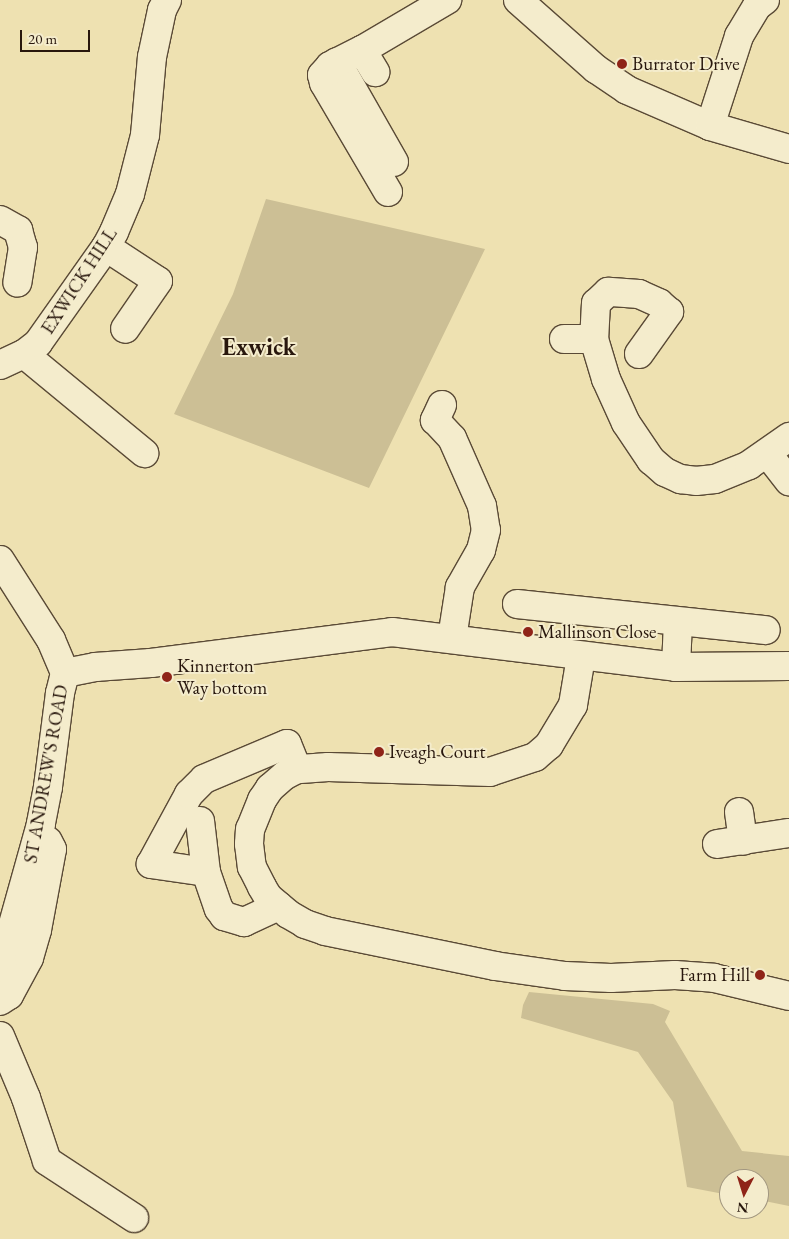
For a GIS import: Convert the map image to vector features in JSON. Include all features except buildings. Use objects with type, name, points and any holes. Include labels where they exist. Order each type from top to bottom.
[{"type":"street","name":"EXWICK HILL","points":[[0,365],[24,354],[38,343],[106,247],[130,194],[145,135],[152,57],[162,10],[167,0]]},
{"type":"street","points":[[388,192],[324,83],[322,75],[334,64],[368,61],[447,0]]},
{"type":"street","points":[[518,0],[596,69],[627,90],[710,126],[789,149]]},
{"type":"street","points":[[710,126],[733,51],[758,2]]},
{"type":"street","points":[[334,64],[394,162]]},
{"type":"street","points":[[0,220],[18,230],[23,247],[17,284]]},
{"type":"street","points":[[106,247],[158,280],[125,329]]},
{"type":"street","points":[[639,354],[670,312],[658,303],[639,294],[608,292],[596,303],[594,339],[609,387],[622,416],[652,460],[665,472],[680,480],[715,479],[749,465],[789,437]]},
{"type":"street","points":[[564,339],[594,339]]},
{"type":"street","points":[[24,354],[144,453]]},
{"type":"street","points":[[431,417],[452,438],[486,520],[486,530],[481,550],[460,587],[452,638]]},
{"type":"street","points":[[767,453],[785,479],[789,481]]},
{"type":"street","name":"ST ANDREW'S ROAD","points":[[0,560],[51,640],[65,673],[60,693],[48,787],[41,824],[0,971]]},
{"type":"street","points":[[517,604],[766,630]]},
{"type":"street","points":[[676,667],[678,622]]},
{"type":"street","points":[[65,673],[95,667],[151,662],[392,632],[452,638],[580,657],[676,667],[789,666]]},
{"type":"street","points":[[580,657],[572,705],[562,726],[549,745],[535,757],[490,772],[368,767],[297,769],[285,775],[270,788],[262,800],[250,829],[249,844],[252,867],[268,897],[305,924],[325,931],[496,966],[586,978],[675,975],[714,978],[789,996]]},
{"type":"street","points":[[206,872],[151,864],[189,794],[204,779],[287,744],[297,769]]},
{"type":"street","points":[[739,812],[730,842],[789,833]]},
{"type":"street","points":[[200,821],[206,872],[219,909],[224,916],[244,922],[278,906]]},
{"type":"street","points":[[0,1001],[8,996],[29,958],[37,930],[52,849],[41,824]]},
{"type":"street","points":[[0,1036],[26,1098],[47,1161],[134,1218]]},
{"type":"shaded area","points":[[266,199],[485,249],[369,488],[174,414],[233,294]]},
{"type":"shaded area","points":[[529,992],[653,1004],[670,1011],[665,1022],[742,1151],[789,1156],[789,1206],[769,1202],[769,1169],[719,1169],[719,1193],[687,1187],[673,1102],[638,1052],[521,1018],[523,1005]]},
{"type":"place","name":"Burrator Drive","points":[[622,64]]},
{"type":"place","name":"Mallinson Close","points":[[528,632]]},
{"type":"place","name":"Kinnerton Way bottom","points":[[167,677]]},
{"type":"place","name":"Iveagh Court","points":[[379,752]]},
{"type":"place","name":"Farm Hill","points":[[760,975]]},
{"type":"district","name":"Exwick","points":[[259,347]]}]
